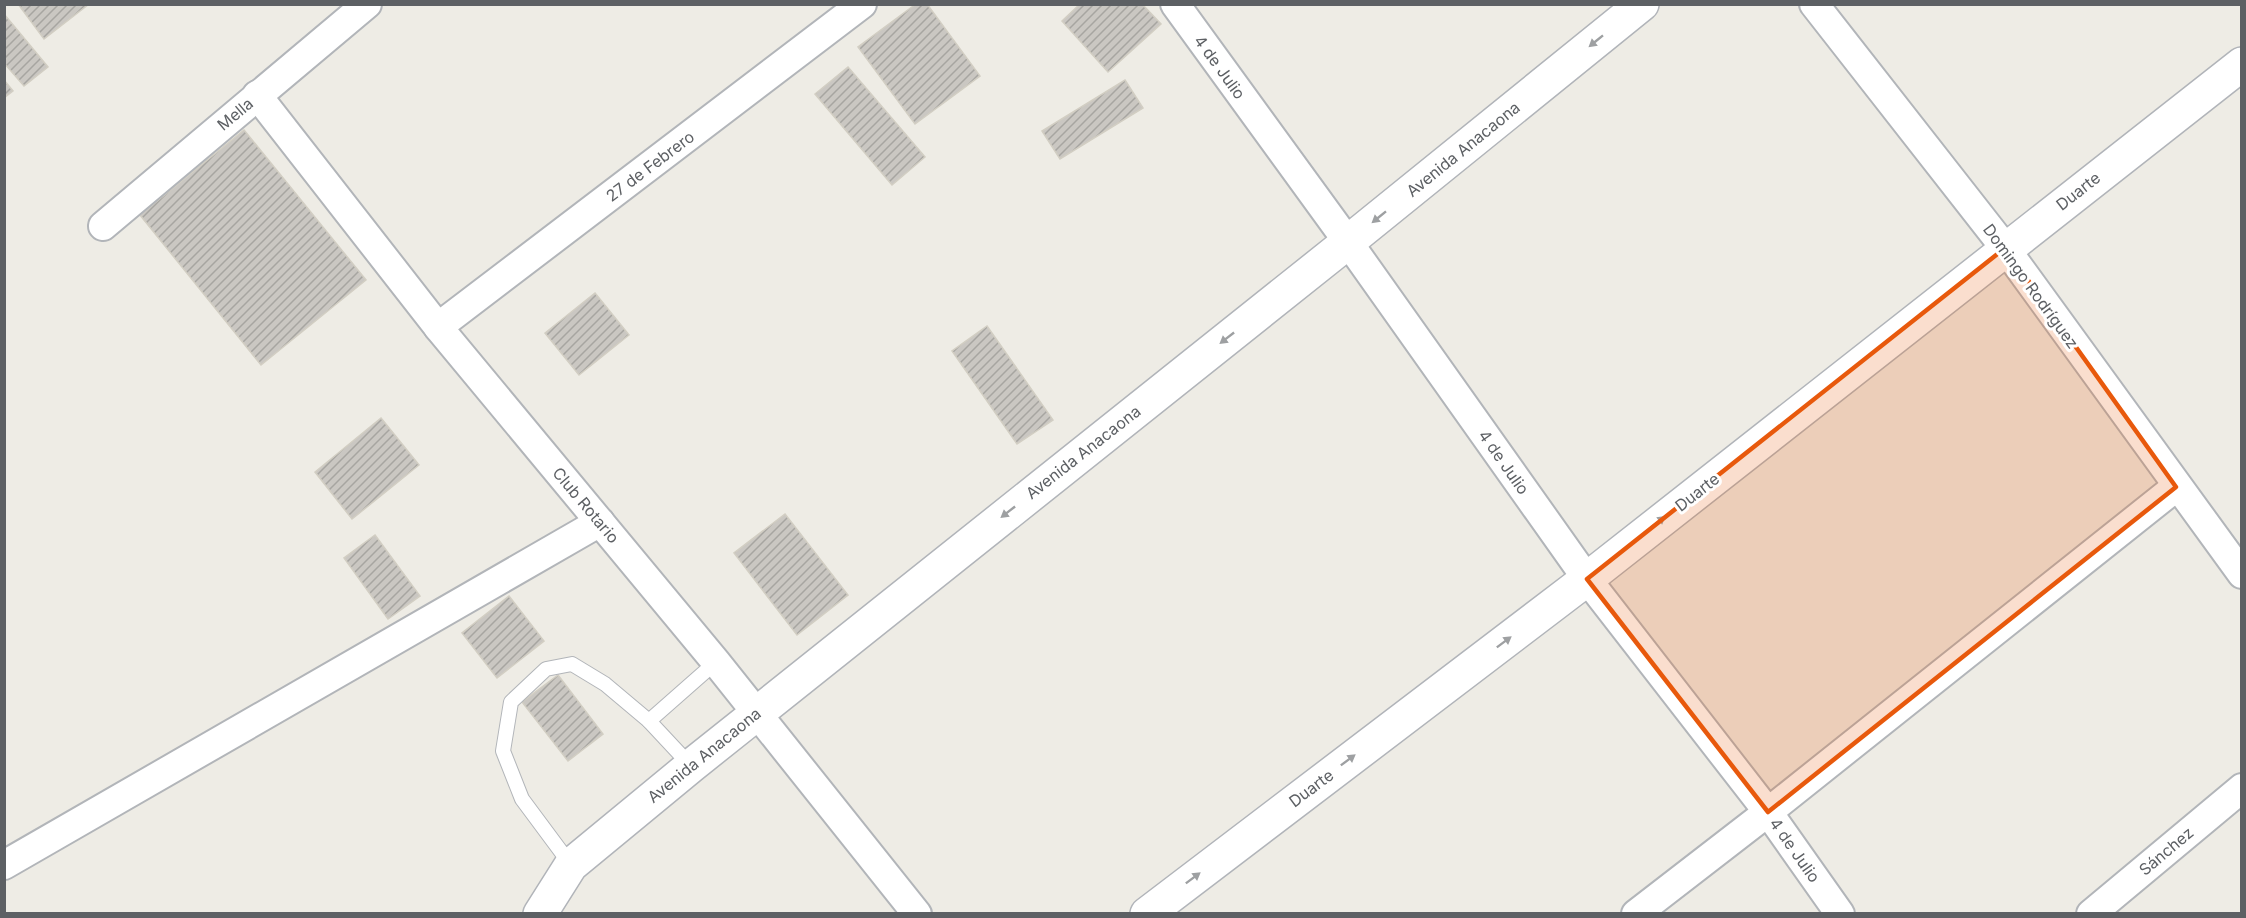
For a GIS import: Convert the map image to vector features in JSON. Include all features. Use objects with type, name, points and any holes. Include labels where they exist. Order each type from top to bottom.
[{"type":"main road","name":"Avenida Anacaona","points":[[540,914],[571,865],[756,712],[1348,242],[1642,4]]},
{"type":"main road","name":"Duarte","points":[[1147,914],[1587,579],[2241,64]]},
{"type":"street","name":"Mella","points":[[104,226],[367,4]]},
{"type":"street","name":"27 de Febrero","points":[[438,327],[862,4]]},
{"type":"street","name":"4 de Julio","points":[[1175,4],[1348,242],[1587,579],[1768,812],[1840,914]]},
{"type":"street","name":"Domingo Rodríguez","points":[[1814,4],[2005,248],[2241,574]]},
{"type":"street","name":"Club Rotario","points":[[257,95],[438,327],[716,662],[917,914]]},
{"type":"street","points":[[1636,914],[1768,812],[2176,487]]},
{"type":"street","points":[[4,865],[600,522]]},
{"type":"street","name":"Sánchez","points":[[2091,914],[2241,789]]},
{"type":"lane","points":[[649,721],[716,662]]},
{"type":"lane","points":[[571,865],[522,799],[503,751],[510,702],[546,669],[572,664],[605,684],[649,721],[691,766]]},
{"type":"highlighted area","points":[[2005,248],[2176,487],[1768,812],[1587,579]]},
{"type":"building","points":[[18,4],[89,4],[44,39]]},
{"type":"building","points":[[916,4],[927,4],[980,76],[915,124],[858,47]]},
{"type":"building","points":[[1080,4],[1142,4],[1161,24],[1108,72],[1062,21]]},
{"type":"building","points":[[4,14],[48,67],[24,86],[4,63]]},
{"type":"building","points":[[848,67],[925,157],[892,185],[815,94]]},
{"type":"building","points":[[4,80],[13,91],[4,98]]},
{"type":"building","points":[[1125,80],[1143,108],[1060,159],[1042,131]]},
{"type":"building","points":[[244,130],[366,280],[261,365],[140,215]]},
{"type":"building","points":[[595,293],[629,335],[579,375],[545,333]]},
{"type":"building","points":[[987,326],[1053,420],[1017,444],[952,351]]},
{"type":"building","points":[[381,418],[419,465],[352,519],[315,472]]},
{"type":"building","points":[[785,514],[848,595],[797,635],[734,553]]},
{"type":"building","points":[[375,535],[420,596],[388,619],[344,558]]},
{"type":"building","points":[[509,596],[544,641],[497,678],[462,633]]},
{"type":"building","points":[[558,675],[603,734],[568,761],[522,702]]}]
